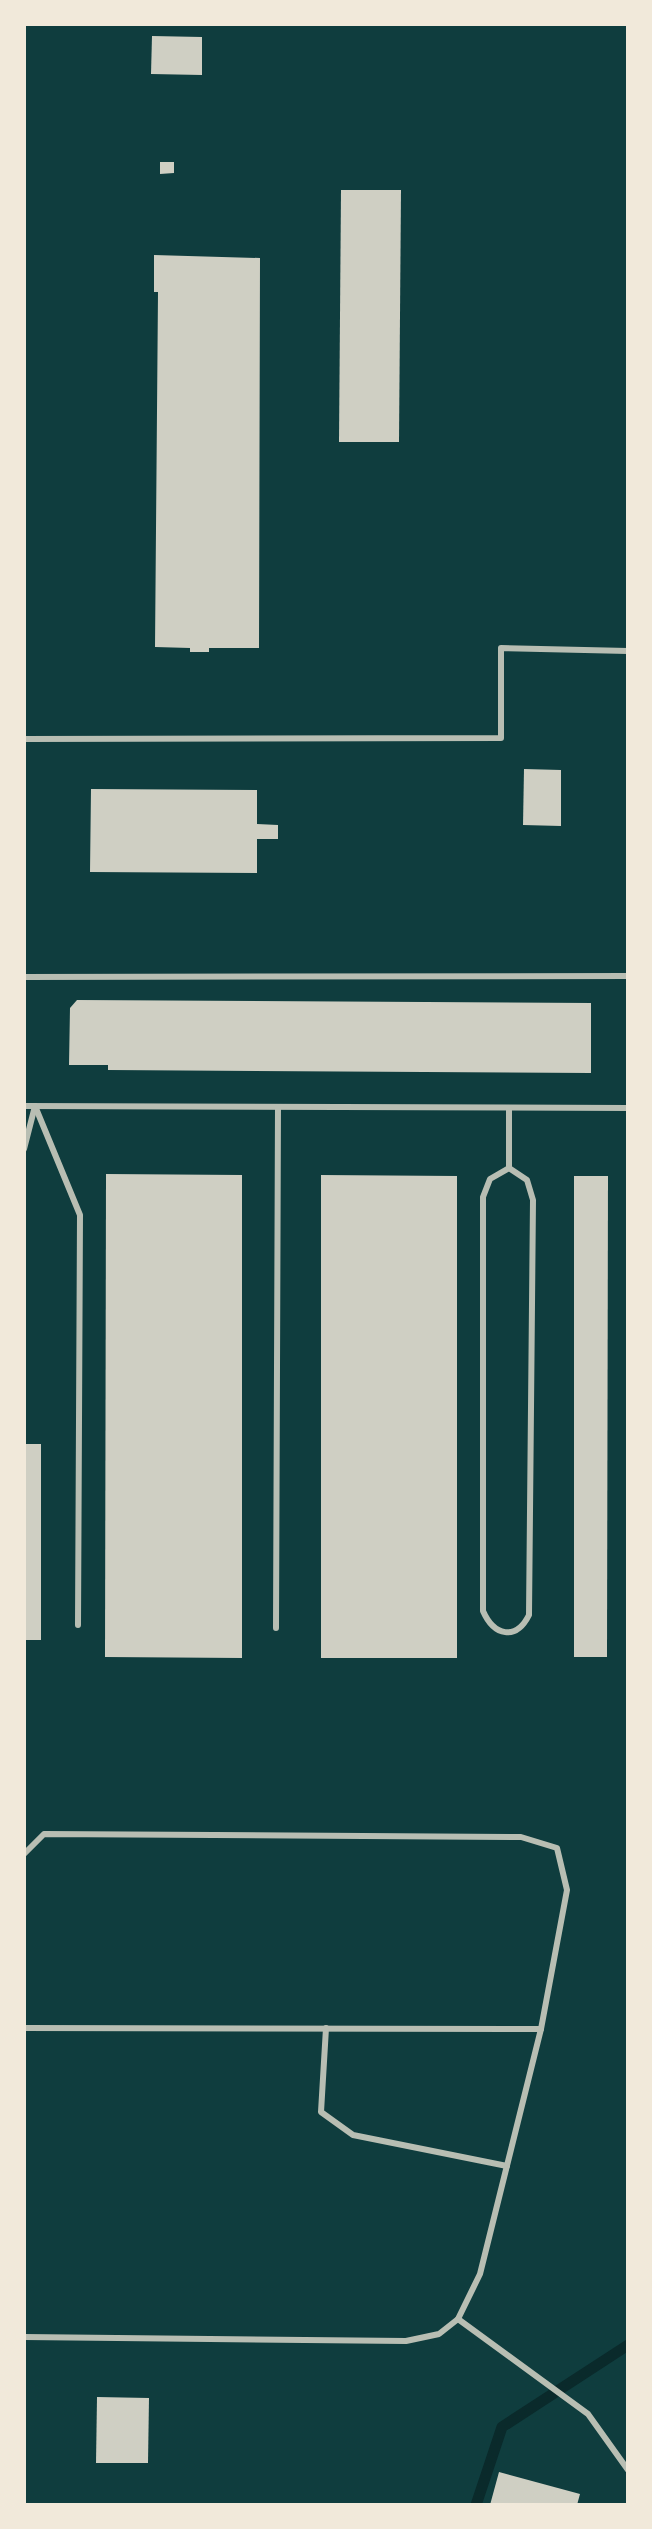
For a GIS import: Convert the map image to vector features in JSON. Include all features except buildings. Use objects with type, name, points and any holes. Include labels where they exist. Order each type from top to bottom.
[{"type":"lane","points":[[24,739],[501,738],[501,648],[628,651]]},
{"type":"lane","points":[[24,977],[628,976]]},
{"type":"lane","points":[[24,1106],[628,1108]]},
{"type":"lane","points":[[24,1149],[35,1106]]},
{"type":"lane","points":[[35,1106],[80,1215],[78,1625]]},
{"type":"lane","points":[[276,1628],[278,1107]]},
{"type":"lane","points":[[509,1108],[509,1168]]},
{"type":"lane","points":[[509,1168],[527,1180],[533,1200],[529,1615],[524,1625],[513,1632],[496,1631],[483,1611],[483,1197],[490,1179],[509,1168]]},
{"type":"lane","points":[[24,1854],[44,1834],[521,1837],[557,1848],[567,1890],[541,2029],[480,2274],[458,2319],[439,2334],[406,2341],[24,2337]]},
{"type":"lane","points":[[24,2028],[541,2029]]},
{"type":"lane","points":[[326,2028],[321,2112],[353,2135],[507,2166]]},
{"type":"lane","points":[[458,2319],[588,2414],[628,2470]]},
{"type":"waterway","points":[[476,2505],[502,2427],[628,2345]]}]
